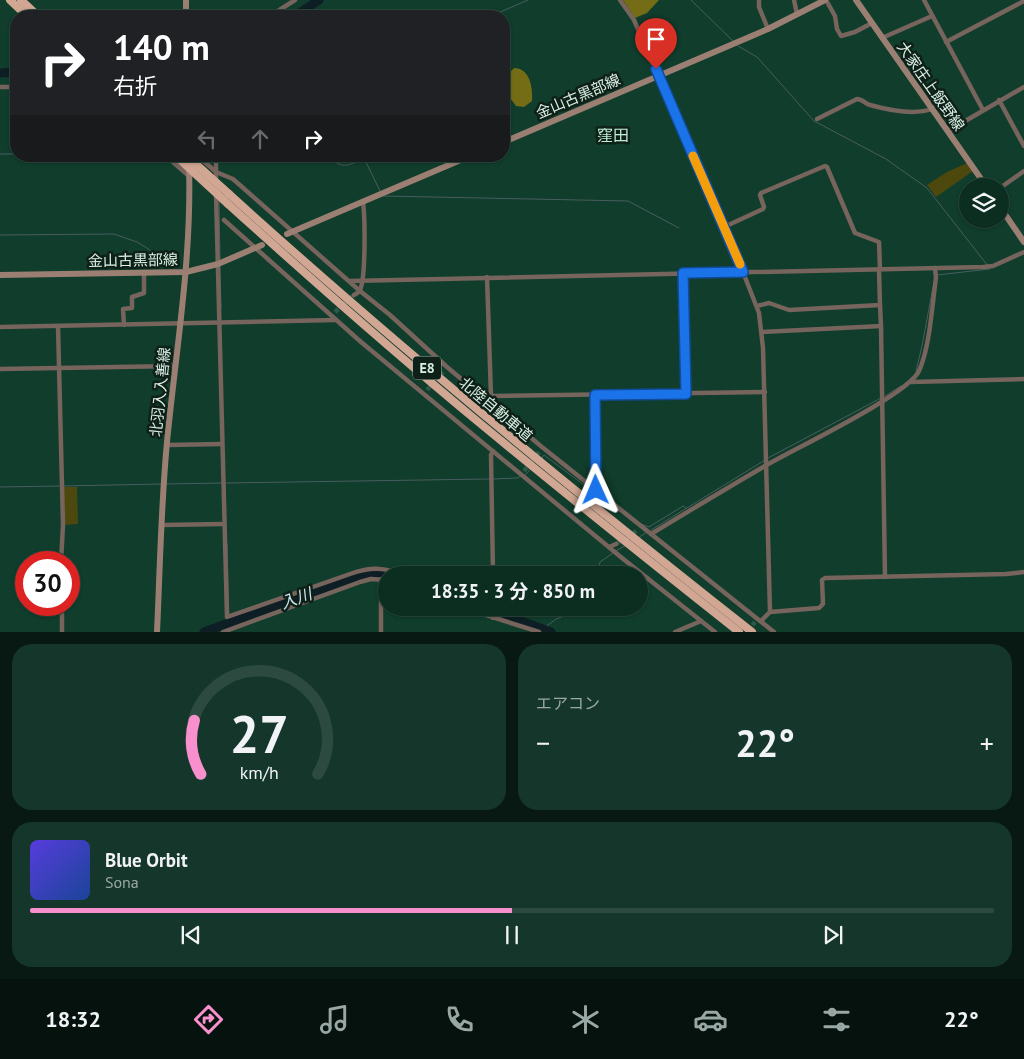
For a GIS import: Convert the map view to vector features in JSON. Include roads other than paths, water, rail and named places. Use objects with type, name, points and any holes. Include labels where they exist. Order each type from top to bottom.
[{"type":"highway","points":[[10,0],[21,10]]},
{"type":"highway","points":[[21,0],[32,10]]},
{"type":"highway","name":"北陸自動車道","points":[[182,162],[435,386],[624,540],[637,546],[752,632]]},
{"type":"highway","name":"北陸自動車道","points":[[194,162],[228,194],[624,540]]},
{"type":"highway","name":"北陸自動車道","points":[[637,546],[739,632]]},
{"type":"main road","name":"金山古黒部線","points":[[510,139],[768,29],[826,0]]},
{"type":"main road","name":"大家庄上飯野線","points":[[856,0],[980,178]]},
{"type":"main road","name":"北羽入入善線","points":[[157,632],[167,445],[186,272],[190,215],[188,162]]},
{"type":"main road","points":[[290,233],[456,162]]},
{"type":"main road","points":[[1009,220],[1024,242]]},
{"type":"main road","name":"金山古黒部線","points":[[0,275],[186,272],[218,264],[262,245]]},
{"type":"street","points":[[279,10],[295,0]]},
{"type":"street","points":[[620,0],[634,20],[757,306],[761,332],[765,392],[770,612]]},
{"type":"street","points":[[759,0],[759,7],[768,29]]},
{"type":"street","points":[[794,0],[798,14]]},
{"type":"street","points":[[826,0],[835,16],[837,29],[841,36],[848,35],[872,23]]},
{"type":"street","points":[[924,0],[983,110]]},
{"type":"street","points":[[946,42],[1024,2]]},
{"type":"street","points":[[882,38],[932,16]]},
{"type":"street","points":[[948,131],[1024,87]]},
{"type":"street","points":[[817,119],[857,99],[873,106],[909,112],[918,113],[932,109]]},
{"type":"street","points":[[999,100],[1024,146]]},
{"type":"street","points":[[173,162],[189,176]]},
{"type":"street","points":[[205,162],[216,172],[233,179],[290,233],[390,315],[445,369],[490,402],[541,449],[596,490],[640,528],[651,534],[774,632]]},
{"type":"street","points":[[216,162],[226,617],[369,568],[378,568]]},
{"type":"street","points":[[724,227],[762,210],[764,207],[761,193],[824,166],[827,167],[855,233],[879,242],[885,577]]},
{"type":"street","points":[[1009,182],[1024,171]]},
{"type":"street","points":[[354,295],[360,291],[362,280],[365,218],[363,202]]},
{"type":"street","points":[[224,220],[254,249],[334,318],[426,392],[492,451],[523,473],[610,547],[715,632]]},
{"type":"street","points":[[350,281],[993,266],[1024,252]]},
{"type":"street","points":[[651,534],[766,465],[882,401],[911,382],[919,371],[926,345],[936,278],[934,268]]},
{"type":"street","points":[[124,325],[123,309],[132,308],[132,297],[144,293],[144,272]]},
{"type":"street","points":[[683,273],[686,394]]},
{"type":"street","points":[[487,277],[490,402]]},
{"type":"street","points":[[757,306],[769,303],[789,310],[880,305]]},
{"type":"street","points":[[334,318],[335,312]]},
{"type":"street","points":[[0,327],[220,323],[334,318]]},
{"type":"street","points":[[58,326],[63,525],[62,551]]},
{"type":"street","points":[[761,332],[881,326]]},
{"type":"street","points":[[0,368],[176,366]]},
{"type":"street","points":[[911,382],[1024,380]]},
{"type":"street","points":[[491,396],[765,392]]},
{"type":"street","points":[[595,395],[596,490]]},
{"type":"street","points":[[167,445],[222,444]]},
{"type":"street","points":[[492,451],[493,566]]},
{"type":"street","points":[[162,525],[224,524]]},
{"type":"street","points":[[610,547],[624,540]]},
{"type":"street","points":[[758,621],[770,612],[819,608],[823,604],[822,580],[825,578],[1024,572]]},
{"type":"street","points":[[223,632],[360,582],[378,580]]},
{"type":"street","points":[[62,616],[62,632]]},
{"type":"street","points":[[382,632],[383,616]]},
{"type":"street","points":[[487,616],[538,632]]},
{"type":"street","points":[[675,632],[702,621]]},
{"type":"waterway","points":[[304,10],[319,0]]},
{"type":"waterway","points":[[505,10],[528,0]]},
{"type":"waterway","points":[[691,0],[733,41]]},
{"type":"waterway","points":[[738,46],[757,57],[814,121],[886,159],[927,188],[988,266]]},
{"type":"waterway","points":[[0,73],[10,72]]},
{"type":"waterway","points":[[0,154],[10,154]]},
{"type":"waterway","points":[[336,162],[341,165],[349,165],[355,162]]},
{"type":"waterway","points":[[366,162],[380,191]]},
{"type":"waterway","points":[[383,196],[628,201],[679,228]]},
{"type":"waterway","points":[[219,199],[220,260]]},
{"type":"waterway","points":[[0,235],[114,234],[137,242],[173,267]]},
{"type":"waterway","points":[[220,267],[221,308]]},
{"type":"waterway","points":[[937,275],[990,269]]},
{"type":"waterway","points":[[916,371],[933,287]]},
{"type":"waterway","points":[[885,396],[901,386]]},
{"type":"waterway","points":[[768,458],[881,398]]},
{"type":"waterway","points":[[541,459],[544,455],[616,509]]},
{"type":"waterway","points":[[651,530],[765,460]]},
{"type":"waterway","points":[[525,475],[531,469]]},
{"type":"waterway","points":[[493,479],[517,478],[521,476]]},
{"type":"waterway","points":[[226,483],[489,479]]},
{"type":"waterway","points":[[166,484],[222,483]]},
{"type":"waterway","points":[[63,486],[162,484]]},
{"type":"waterway","points":[[0,487],[59,486]]},
{"type":"waterway","points":[[641,524],[649,527],[683,506],[686,508]]},
{"type":"waterway","points":[[638,538],[647,532]]},
{"type":"waterway","points":[[227,544],[229,622]]},
{"type":"waterway","points":[[616,551],[626,545]]},
{"type":"waterway","points":[[599,566],[600,562],[613,553]]},
{"type":"waterway","name":"入川","points":[[204,632],[360,575],[378,574]]},
{"type":"waterway","name":"入川","points":[[507,616],[551,632]]},
{"type":"waterway","points":[[544,628],[556,619],[564,616]]},
{"type":"tunnel","points":[[335,312],[354,295]]},
{"type":"tunnel","points":[[427,390],[444,371]]},
{"type":"tunnel","points":[[524,471],[540,451]]},
{"type":"tunnel","points":[[616,544],[638,530]]},
{"type":"tunnel","points":[[748,630],[755,622]]},
{"type":"district","name":"窪田","points":[[613,135]]}]
